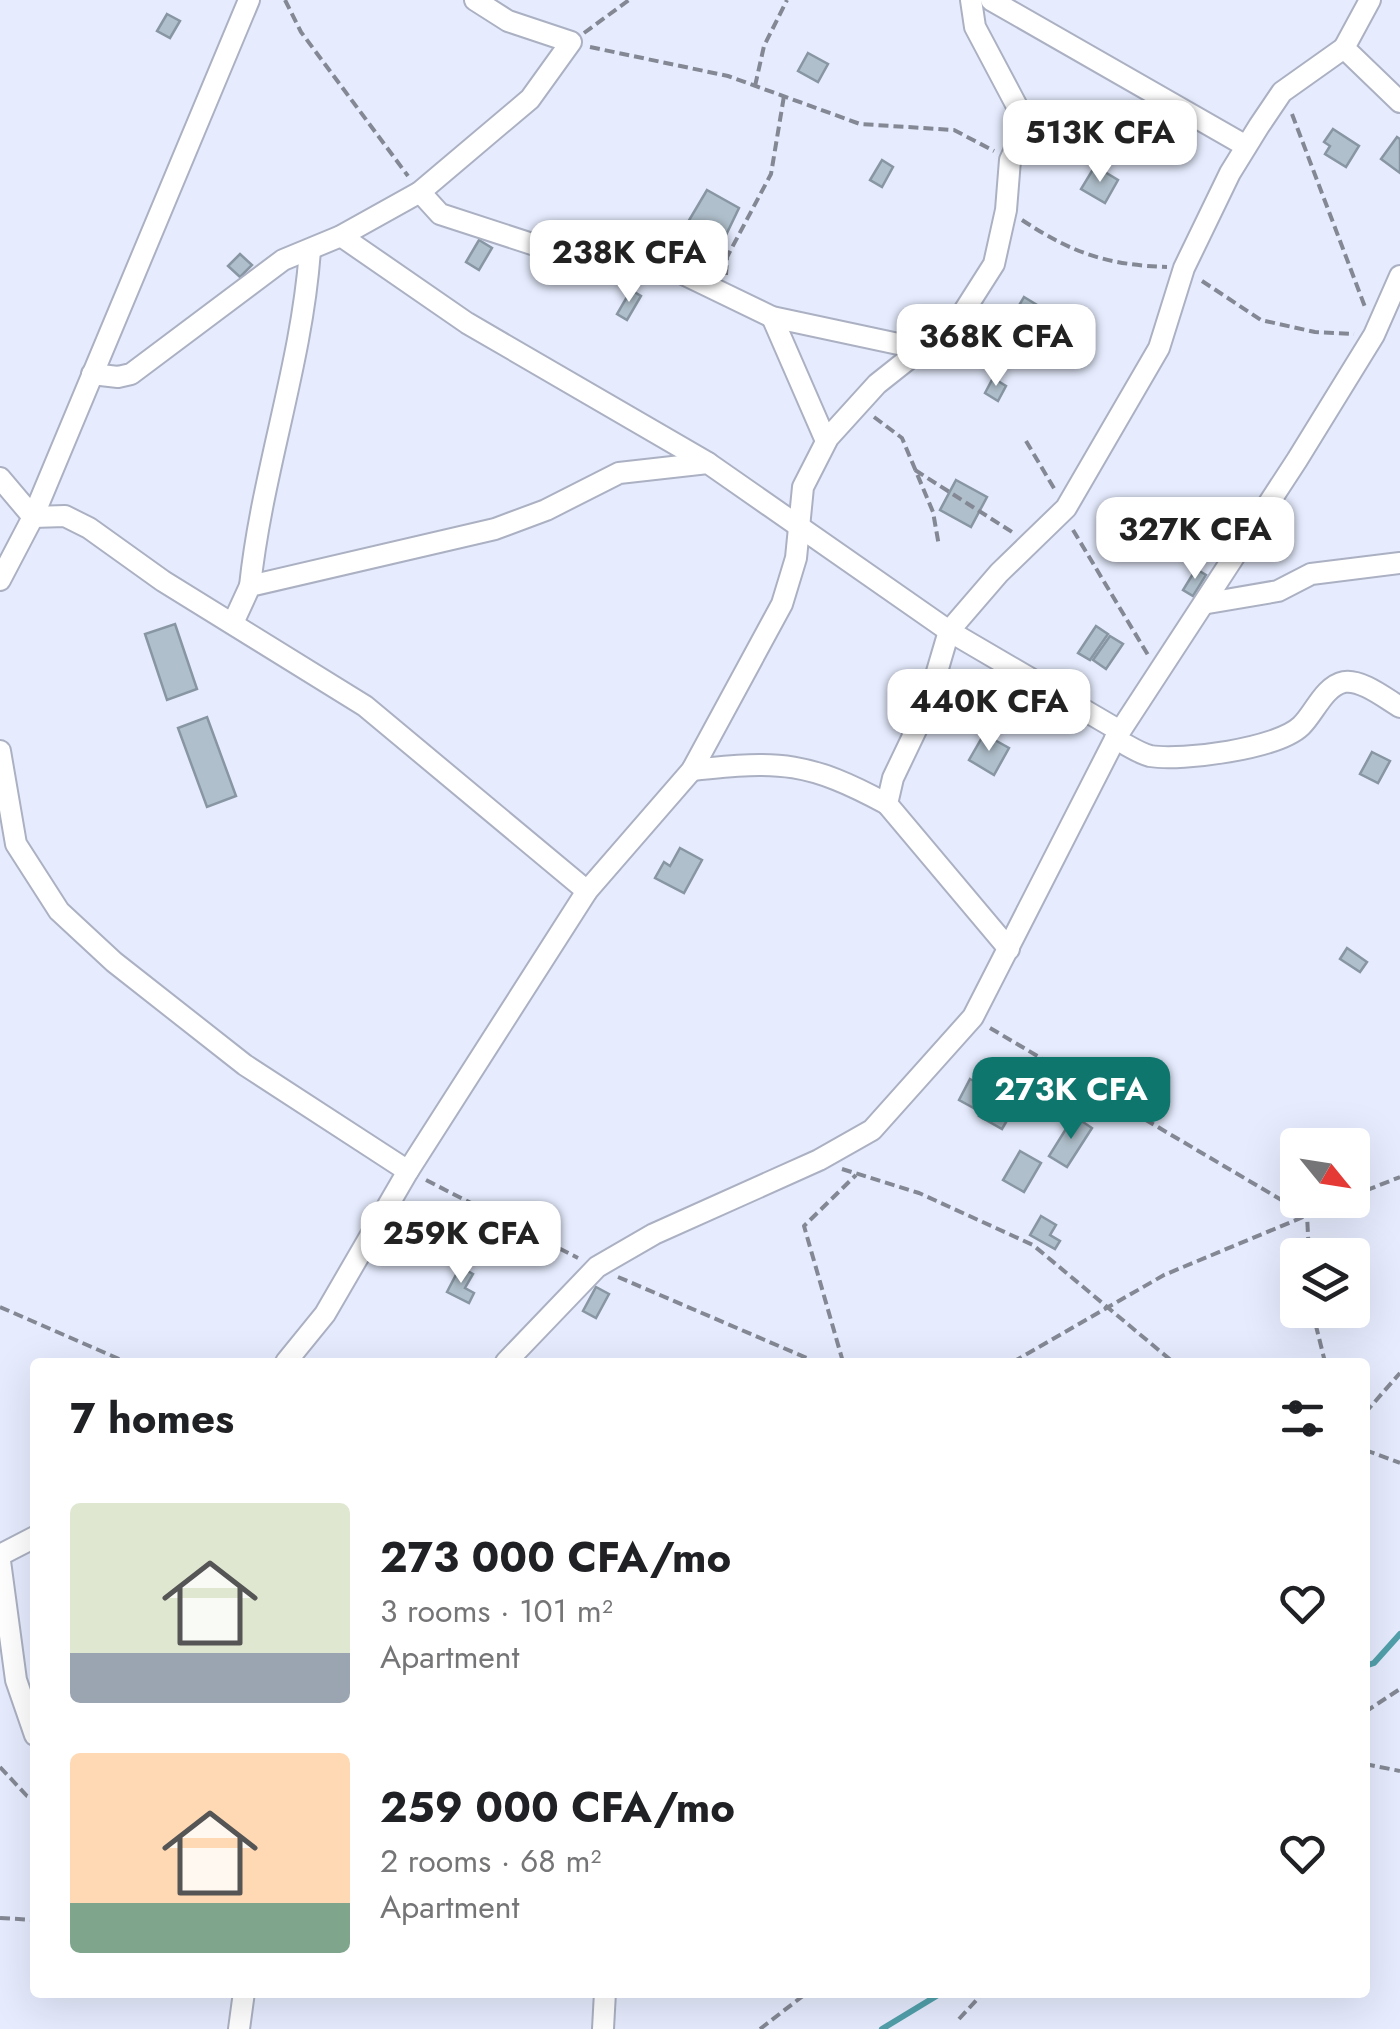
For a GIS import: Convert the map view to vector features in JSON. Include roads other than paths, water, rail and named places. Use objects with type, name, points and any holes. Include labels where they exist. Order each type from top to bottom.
[{"type":"street","points":[[0,580],[33,516],[249,0]]},
{"type":"street","points":[[92,374],[118,378],[131,374],[283,260],[341,236],[420,192],[530,99],[571,42],[508,21],[475,0]]},
{"type":"street","points":[[289,1358],[325,1314],[408,1171],[587,891],[692,770],[782,604],[792,578],[803,488],[826,442],[918,348],[959,319],[994,264],[1006,210],[1010,160],[1023,132],[1022,122],[980,39],[970,0]]},
{"type":"street","points":[[992,0],[1246,146]]},
{"type":"street","points":[[887,804],[893,778],[926,709],[949,632],[1066,508],[1159,348],[1184,268],[1246,146],[1282,92],[1344,48],[1370,0]]},
{"type":"street","points":[[1344,48],[1400,102]]},
{"type":"street","points":[[420,192],[440,214],[582,260],[679,272],[772,317],[918,348]]},
{"type":"street","points":[[341,236],[468,323],[708,463],[949,632],[1156,756],[1212,754],[1282,738],[1301,726],[1330,689],[1344,682],[1360,684],[1400,706]]},
{"type":"street","points":[[233,622],[250,586],[262,494],[306,300],[310,250]]},
{"type":"street","points":[[510,1358],[596,1268],[654,1234],[819,1160],[872,1130],[973,1017],[1117,735],[1208,603],[1374,334],[1400,276]]},
{"type":"street","points":[[772,317],[826,442]]},
{"type":"street","points":[[1374,334],[1400,320]]},
{"type":"street","points":[[250,586],[495,529],[619,473],[708,463]]},
{"type":"street","points":[[0,478],[33,516],[65,516],[89,528],[365,706],[587,891]]},
{"type":"street","points":[[1208,603],[1278,591],[1310,574],[1400,563]]},
{"type":"street","points":[[0,751],[22,859],[59,911],[114,962],[244,1065],[408,1171]]},
{"type":"street","points":[[692,770],[753,763],[792,766],[832,775],[887,804],[1009,949]]},
{"type":"street","points":[[30,1540],[0,1558],[16,1680],[30,1721]]},
{"type":"street","points":[[240,2029],[243,1998]]},
{"type":"street","points":[[603,2029],[605,1998]]},
{"type":"waterway","points":[[1370,1664],[1400,1634]]},
{"type":"waterway","points":[[882,2029],[933,1998]]}]
